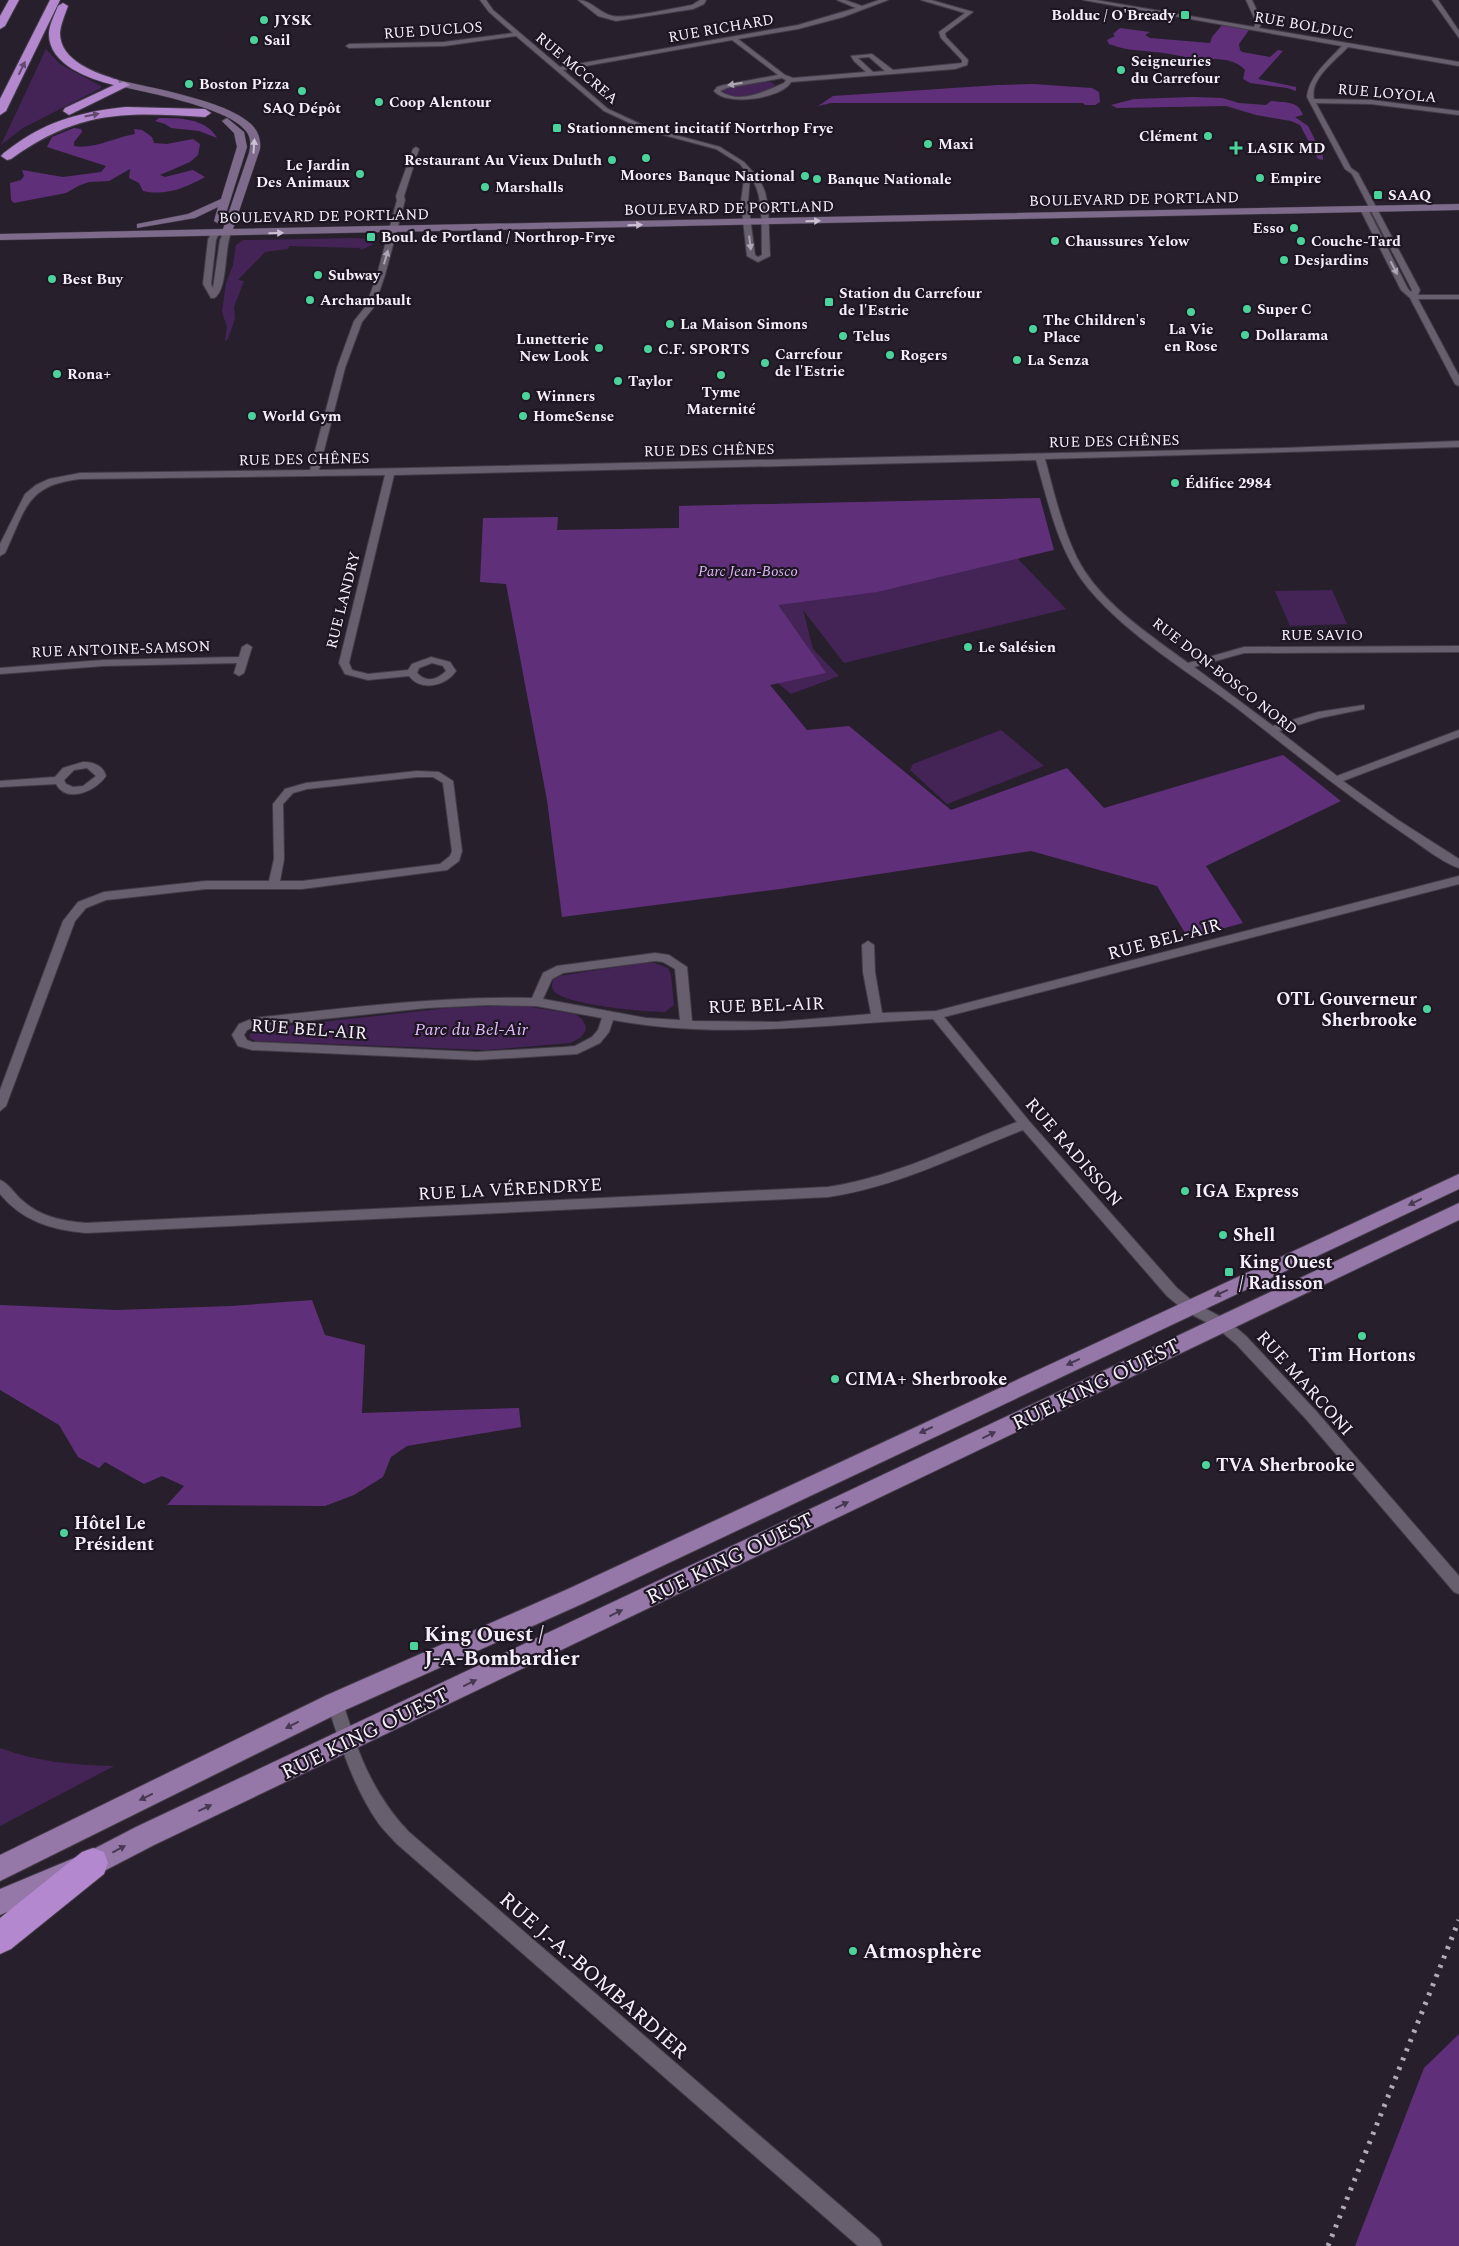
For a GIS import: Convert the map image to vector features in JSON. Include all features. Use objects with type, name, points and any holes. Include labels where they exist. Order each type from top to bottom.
[{"type":"highway","points":[[0,13],[12,0]]},
{"type":"highway","points":[[0,26],[12,0]]},
{"type":"highway","points":[[0,111],[55,0]]},
{"type":"highway","points":[[64,0],[55,32],[56,42],[60,50],[79,68],[119,85]]},
{"type":"highway","points":[[3,160],[37,128],[119,85]]},
{"type":"highway","points":[[3,160],[26,141],[46,130],[90,115],[143,109],[205,112]]},
{"type":"highway","points":[[0,1938],[93,1863]]},
{"type":"main road","points":[[119,85],[125,91],[205,112],[238,130],[242,139],[242,149],[216,229]]},
{"type":"main road","points":[[119,85],[222,112],[243,122],[252,131],[256,140],[255,150],[229,228]]},
{"type":"main road","name":"BOULEVARD DE PORTLAND","points":[[1367,205],[1459,199]]},
{"type":"main road","points":[[140,226],[191,216],[226,200]]},
{"type":"main road","name":"BOULEVARD DE PORTLAND","points":[[0,237],[229,228],[1367,205],[1459,207]]},
{"type":"main road","name":"BOULEVARD DE PORTLAND","points":[[0,229],[140,226],[216,229]]},
{"type":"main road","name":"RUE KING OUEST","points":[[0,1868],[335,1703],[576,1596],[1459,1181]]},
{"type":"main road","name":"RUE KING OUEST","points":[[0,1902],[93,1863],[145,1836],[1459,1211]]},
{"type":"street","name":"RUE MCCREA","points":[[482,0],[491,11],[593,100],[614,115],[647,129],[718,148],[737,159],[757,180],[764,218],[766,256],[758,260],[751,256],[747,218]]},
{"type":"street","points":[[581,0],[600,15],[622,19],[694,7],[702,4],[703,0]]},
{"type":"street","points":[[840,0],[863,9]]},
{"type":"street","name":"RUE RICHARD","points":[[559,69],[807,25],[863,9],[885,0]]},
{"type":"street","points":[[734,39],[786,78],[787,84],[751,99],[739,99],[720,94],[717,91],[719,88],[726,86],[786,78],[891,72],[965,64],[965,60],[946,40],[942,32],[970,12],[924,0]]},
{"type":"street","name":"RUE BOLDUC","points":[[1086,0],[1102,1],[1459,64]]},
{"type":"street","points":[[1249,0],[1259,22],[1256,29]]},
{"type":"street","points":[[1435,0],[1459,36]]},
{"type":"street","name":"RUE DUCLOS","points":[[349,46],[444,44],[518,34]]},
{"type":"street","points":[[1346,44],[1313,83],[1309,91],[1312,101],[1348,169],[1355,173],[1367,205],[1405,290],[1413,297],[1458,381]]},
{"type":"street","points":[[871,73],[854,56],[870,55],[891,72]]},
{"type":"street","name":"RUE LOYOLA","points":[[1312,101],[1372,102],[1459,113]]},
{"type":"street","points":[[314,472],[340,368],[363,313],[370,307],[391,225],[401,200],[400,196],[416,149]]},
{"type":"street","points":[[1348,169],[1346,173],[1351,184],[1367,205]]},
{"type":"street","points":[[747,218],[745,180],[748,171]]},
{"type":"street","points":[[216,229],[212,240],[207,284],[214,296],[219,284],[224,240],[229,228]]},
{"type":"street","points":[[1413,297],[1459,297]]},
{"type":"street","name":"RUE DES CHÊNES","points":[[0,553],[28,496],[40,486],[60,479],[80,476],[390,472],[1040,457],[1284,451],[1459,444]]},
{"type":"street","name":"RUE DON-BOSCO NORD","points":[[1040,457],[1067,546],[1081,572],[1117,611],[1392,823],[1459,864]]},
{"type":"street","name":"RUE LANDRY","points":[[390,472],[344,663],[348,672],[360,677],[412,673]]},
{"type":"street","points":[[239,673],[247,647]]},
{"type":"street","name":"RUE SAVIO","points":[[1188,666],[1228,652],[1244,650],[1459,649]]},
{"type":"street","name":"RUE ANTOINE-SAMSON","points":[[0,671],[103,663],[243,660]]},
{"type":"street","points":[[1272,730],[1318,715],[1360,707]]},
{"type":"street","points":[[1335,780],[1459,733]]},
{"type":"street","points":[[0,1106],[69,921],[82,905],[104,896],[177,887],[220,884],[274,886],[315,884],[433,870],[450,864],[458,851],[448,781],[435,774],[417,774],[306,786],[289,791],[278,804],[279,859],[274,886]]},
{"type":"street","points":[[0,784],[59,780]]},
{"type":"street","name":"RUE BEL-AIR","points":[[609,1016],[603,1032],[596,1040],[577,1050],[492,1056],[252,1046],[242,1043],[238,1035],[243,1027],[254,1022],[428,1004],[536,1002],[646,1022],[686,1025],[777,1026],[877,1017],[936,1015],[1459,880]]},
{"type":"street","points":[[868,945],[869,972],[877,1017]]},
{"type":"street","name":"RUE BEL-AIR","points":[[536,1002],[546,976],[561,969],[643,958],[665,958],[681,967],[686,1025]]},
{"type":"street","name":"RUE RADISSON","points":[[936,1015],[1025,1124],[1172,1292],[1190,1308]]},
{"type":"street","name":"RUE LA VÉRENDRYE","points":[[0,1184],[12,1200],[43,1221],[63,1227],[86,1228],[828,1192],[854,1189],[884,1181],[1025,1124]]},
{"type":"street","name":"RUE MARCONI","points":[[1190,1308],[1222,1324],[1241,1340],[1311,1415],[1459,1587]]},
{"type":"street","name":"RUE J.-A.-BOMBARDIER","points":[[335,1703],[347,1741],[371,1796],[385,1819],[425,1859],[650,2051],[872,2246]]},
{"type":"green space","points":[[1222,25],[1249,30],[1239,44],[1242,52],[1270,57],[1278,50],[1283,51],[1258,79],[1296,87],[1296,91],[1250,83],[1243,79],[1245,70],[1239,65],[1226,60],[1196,59],[1124,48],[1109,44],[1107,40],[1115,36],[1113,34],[1120,28],[1150,32],[1145,35],[1150,38],[1210,43],[1212,37]]},
{"type":"green space","points":[[46,49],[60,64],[101,86],[101,88],[23,128],[1,145]]},
{"type":"green space","points":[[764,81],[775,85],[763,92],[742,97],[728,95],[722,91],[726,88]]},
{"type":"green space","points":[[1033,84],[1092,88],[1099,92],[1100,102],[1095,105],[1085,105],[1083,103],[831,103],[818,106],[833,96]]},
{"type":"green space","points":[[1222,98],[1239,103],[1266,105],[1271,101],[1286,102],[1294,105],[1301,110],[1303,115],[1295,117],[1308,126],[1323,156],[1323,160],[1318,159],[1300,125],[1291,121],[1256,115],[1226,106],[1117,108],[1111,105],[1134,99]]},
{"type":"green space","points":[[159,118],[191,120],[206,126],[217,138],[199,131],[171,128],[155,121]]},
{"type":"green space","points":[[74,128],[81,129],[82,132],[74,142],[74,146],[81,147],[96,145],[135,134],[134,129],[142,130],[152,137],[154,143],[167,144],[193,139],[200,144],[198,155],[190,162],[160,175],[165,177],[193,170],[205,177],[175,190],[151,192],[143,191],[139,183],[129,178],[130,169],[109,181],[89,182],[66,193],[14,203],[11,200],[10,183],[21,180],[24,176],[22,170],[63,177],[101,172],[106,166],[47,147],[52,137]]},
{"type":"green space","points":[[370,239],[372,245],[361,250],[360,248],[289,246],[288,249],[265,252],[238,280],[244,281],[234,307],[235,319],[227,341],[225,340],[227,327],[222,312],[226,283],[233,265],[236,245],[243,240]]},
{"type":"green space","name":"Parc Jean-Bosco","points":[[1040,498],[1018,559],[1066,609],[844,663],[803,610],[813,649],[839,676],[791,694],[594,530],[679,528],[679,506]]},
{"type":"green space","points":[[1040,498],[1054,550],[877,592],[778,605],[826,673],[770,685],[807,730],[849,726],[951,810],[1067,768],[1104,808],[1283,755],[1341,801],[1206,866],[1243,923],[1188,938],[1157,886],[1031,851],[780,889],[562,917],[547,800],[506,584],[480,582],[483,518],[558,517],[557,530],[679,528],[679,506]]},
{"type":"green space","points":[[1332,590],[1347,624],[1290,626],[1275,591]]},
{"type":"green space","points":[[1001,730],[1044,766],[947,804],[910,770],[913,764]]},
{"type":"green space","name":"Parc du Bel-Air","points":[[654,963],[668,968],[671,975],[674,1005],[665,1012],[641,1011],[589,1004],[561,996],[552,988],[553,980],[559,976]]},
{"type":"green space","name":"Parc du Bel-Air","points":[[524,1006],[575,1014],[582,1019],[586,1027],[585,1032],[580,1038],[570,1043],[486,1050],[256,1041],[249,1036],[251,1032],[258,1029],[448,1008]]},
{"type":"green space","points":[[312,1300],[325,1335],[365,1345],[362,1413],[519,1408],[521,1427],[407,1446],[391,1457],[383,1477],[354,1495],[325,1506],[167,1505],[184,1486],[162,1476],[144,1484],[105,1462],[99,1468],[78,1457],[59,1425],[0,1390],[0,1305],[117,1310],[231,1306]]},
{"type":"green space","points":[[0,1748],[28,1757],[56,1762],[114,1766],[0,1826]]},
{"type":"green space","points":[[1459,2034],[1459,2246],[1355,2246],[1424,2068]]},
{"type":"railway","points":[[1328,2246],[1459,1920]]},
{"type":"place","name":"Bolduc / O'Bready","points":[[1185,15]]},
{"type":"place","name":"JYSK","points":[[264,20]]},
{"type":"place","name":"Sail","points":[[254,40]]},
{"type":"place","name":"Seigneuries du Carrefour","points":[[1121,70]]},
{"type":"place","name":"Boston Pizza","points":[[189,84]]},
{"type":"place","name":"SAQ Dépôt","points":[[302,91]]},
{"type":"place","name":"Coop Alentour","points":[[379,102]]},
{"type":"place","name":"Stationnement incitatif Nortrhop Frye","points":[[557,128]]},
{"type":"place","name":"Clément","points":[[1208,136]]},
{"type":"place","name":"Maxi","points":[[928,144]]},
{"type":"place","name":"LASIK MD","points":[[1236,148]]},
{"type":"place","name":"Moores","points":[[646,158]]},
{"type":"place","name":"Restaurant Au Vieux Duluth","points":[[612,160]]},
{"type":"place","name":"Le Jardin Des Animaux","points":[[360,174]]},
{"type":"place","name":"Banque National","points":[[805,176]]},
{"type":"place","name":"Empire","points":[[1260,178]]},
{"type":"place","name":"Banque Nationale","points":[[817,179]]},
{"type":"place","name":"Marshalls","points":[[485,187]]},
{"type":"place","name":"SAAQ","points":[[1378,195]]},
{"type":"place","name":"Esso","points":[[1294,228]]},
{"type":"place","name":"Boul. de Portland / Northrop-Frye","points":[[371,237]]},
{"type":"place","name":"Chaussures Yelow","points":[[1055,241]]},
{"type":"place","name":"Couche-Tard","points":[[1301,241]]},
{"type":"place","name":"Desjardins","points":[[1284,260]]},
{"type":"place","name":"Subway","points":[[318,275]]},
{"type":"place","name":"Best Buy","points":[[52,279]]},
{"type":"place","name":"Archambault","points":[[310,300]]},
{"type":"place","name":"Station du Carrefour de l'Estrie","points":[[829,302]]},
{"type":"place","name":"Super C","points":[[1247,309]]},
{"type":"place","name":"La Vie en Rose","points":[[1191,312]]},
{"type":"place","name":"La Maison Simons","points":[[670,324]]},
{"type":"place","name":"The Children's Place","points":[[1033,329]]},
{"type":"place","name":"Dollarama","points":[[1245,335]]},
{"type":"place","name":"Telus","points":[[843,336]]},
{"type":"place","name":"Lunetterie New Look","points":[[599,348]]},
{"type":"place","name":"C.F. SPORTS","points":[[648,349]]},
{"type":"place","name":"Rogers","points":[[890,355]]},
{"type":"place","name":"La Senza","points":[[1017,360]]},
{"type":"place","name":"Carrefour de l'Estrie","points":[[765,363]]},
{"type":"place","name":"Rona+","points":[[57,374]]},
{"type":"place","name":"Tyme Maternité","points":[[721,375]]},
{"type":"place","name":"Taylor","points":[[618,381]]},
{"type":"place","name":"Winners","points":[[526,396]]},
{"type":"place","name":"World Gym","points":[[252,416]]},
{"type":"place","name":"HomeSense","points":[[523,416]]},
{"type":"place","name":"Édifice 2984","points":[[1175,483]]},
{"type":"place","name":"Le Salésien","points":[[968,647]]},
{"type":"place","name":"OTL Gouverneur Sherbrooke","points":[[1427,1009]]},
{"type":"place","name":"IGA Express","points":[[1185,1191]]},
{"type":"place","name":"Shell","points":[[1223,1235]]},
{"type":"place","name":"King Ouest / Radisson","points":[[1229,1272]]},
{"type":"place","name":"Tim Hortons","points":[[1362,1336]]},
{"type":"place","name":"CIMA+ Sherbrooke","points":[[835,1379]]},
{"type":"place","name":"TVA Sherbrooke","points":[[1206,1465]]},
{"type":"place","name":"Hôtel Le Président","points":[[64,1533]]},
{"type":"place","name":"King Ouest / J-A-Bombardier","points":[[414,1646]]},
{"type":"place","name":"Atmosphère","points":[[853,1951]]}]
